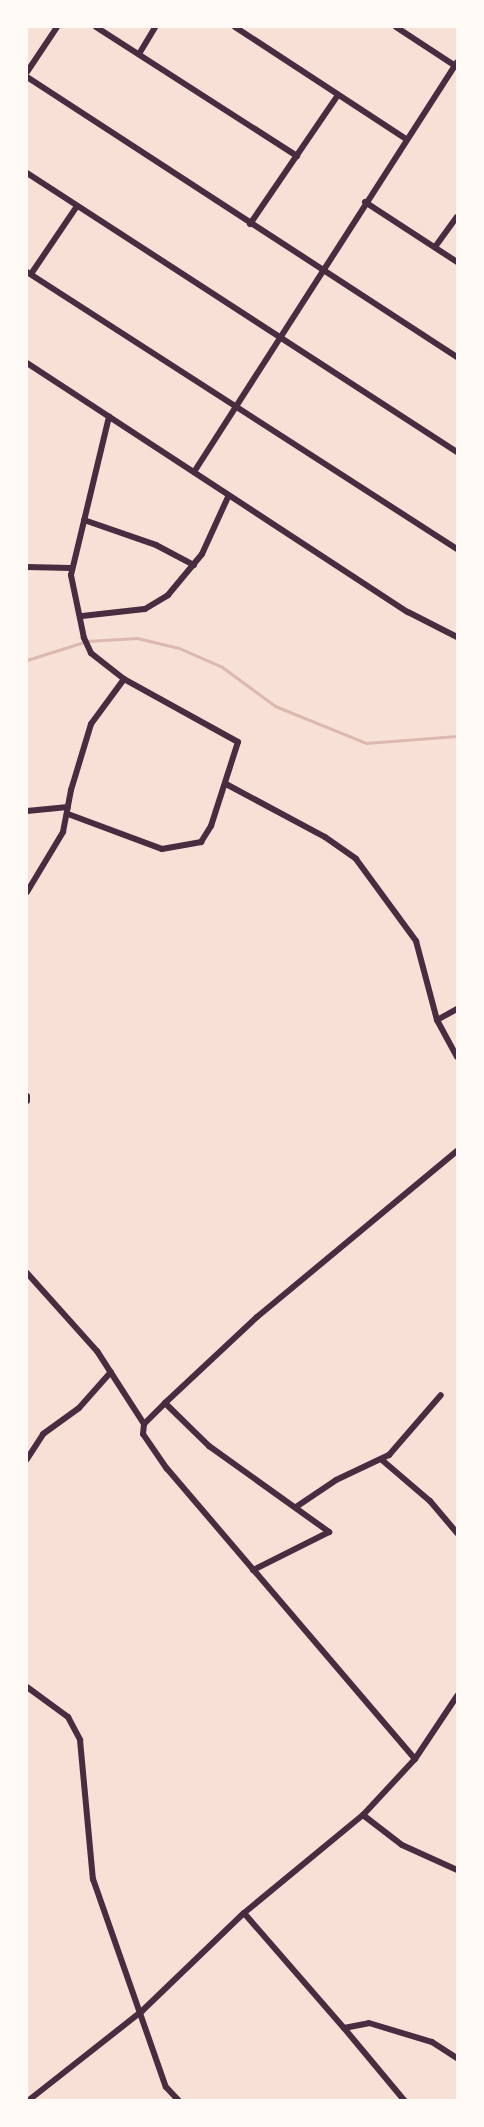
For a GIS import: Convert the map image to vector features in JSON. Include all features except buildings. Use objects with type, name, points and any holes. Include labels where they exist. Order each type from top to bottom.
[{"type":"street","points":[[27,72],[57,27]]},
{"type":"street","points":[[96,27],[297,156]]},
{"type":"street","points":[[139,54],[155,27]]},
{"type":"street","points":[[235,27],[406,139]]},
{"type":"street","points":[[194,472],[233,405],[456,65],[396,27]]},
{"type":"street","points":[[27,77],[457,357]]},
{"type":"street","points":[[250,224],[338,95]]},
{"type":"street","points":[[27,173],[277,339],[457,452]]},
{"type":"street","points":[[365,202],[457,262]]},
{"type":"street","points":[[77,206],[29,273],[457,549]]},
{"type":"street","points":[[435,247],[457,217]]},
{"type":"street","points":[[27,363],[194,472],[228,497],[408,612],[457,637]]},
{"type":"street","points":[[27,811],[68,811],[162,849],[193,845],[206,837],[226,784],[238,742],[124,679],[91,652],[84,638],[82,616],[71,568],[109,417]]},
{"type":"street","points":[[82,616],[146,609],[168,595],[194,566],[228,497]]},
{"type":"street","points":[[84,520],[156,545],[194,566]]},
{"type":"street","points":[[27,567],[71,568]]},
{"type":"street","points":[[27,892],[63,832],[92,724],[124,679]]},
{"type":"street","points":[[226,784],[326,837],[356,859],[416,941],[437,1020],[457,1057]]},
{"type":"street","points":[[437,1020],[457,1009]]},
{"type":"street","points":[[27,1096],[27,1101]]},
{"type":"street","points":[[144,1424],[257,1317],[457,1151]]},
{"type":"street","points":[[27,1273],[111,1372],[144,1424],[146,1442],[415,1759]]},
{"type":"street","points":[[27,1459],[43,1434],[79,1408],[111,1372]]},
{"type":"street","points":[[296,1507],[336,1480],[382,1460],[441,1395]]},
{"type":"street","points":[[165,1403],[209,1446],[329,1532],[253,1570]]},
{"type":"street","points":[[382,1460],[430,1501],[457,1533]]},
{"type":"street","points":[[27,1687],[68,1717],[80,1740],[93,1879],[142,2011],[166,2087],[178,2100]]},
{"type":"street","points":[[29,2100],[142,2011],[244,1913],[363,1815],[415,1759],[457,1696]]},
{"type":"street","points":[[363,1815],[402,1845],[457,1870]]},
{"type":"street","points":[[244,1913],[404,2100]]},
{"type":"street","points":[[344,2028],[369,2023],[432,2042],[457,2058]]},
{"type":"waterway","points":[[27,660],[87,641],[137,638],[179,648],[222,667],[275,706],[366,743],[457,736]]}]
